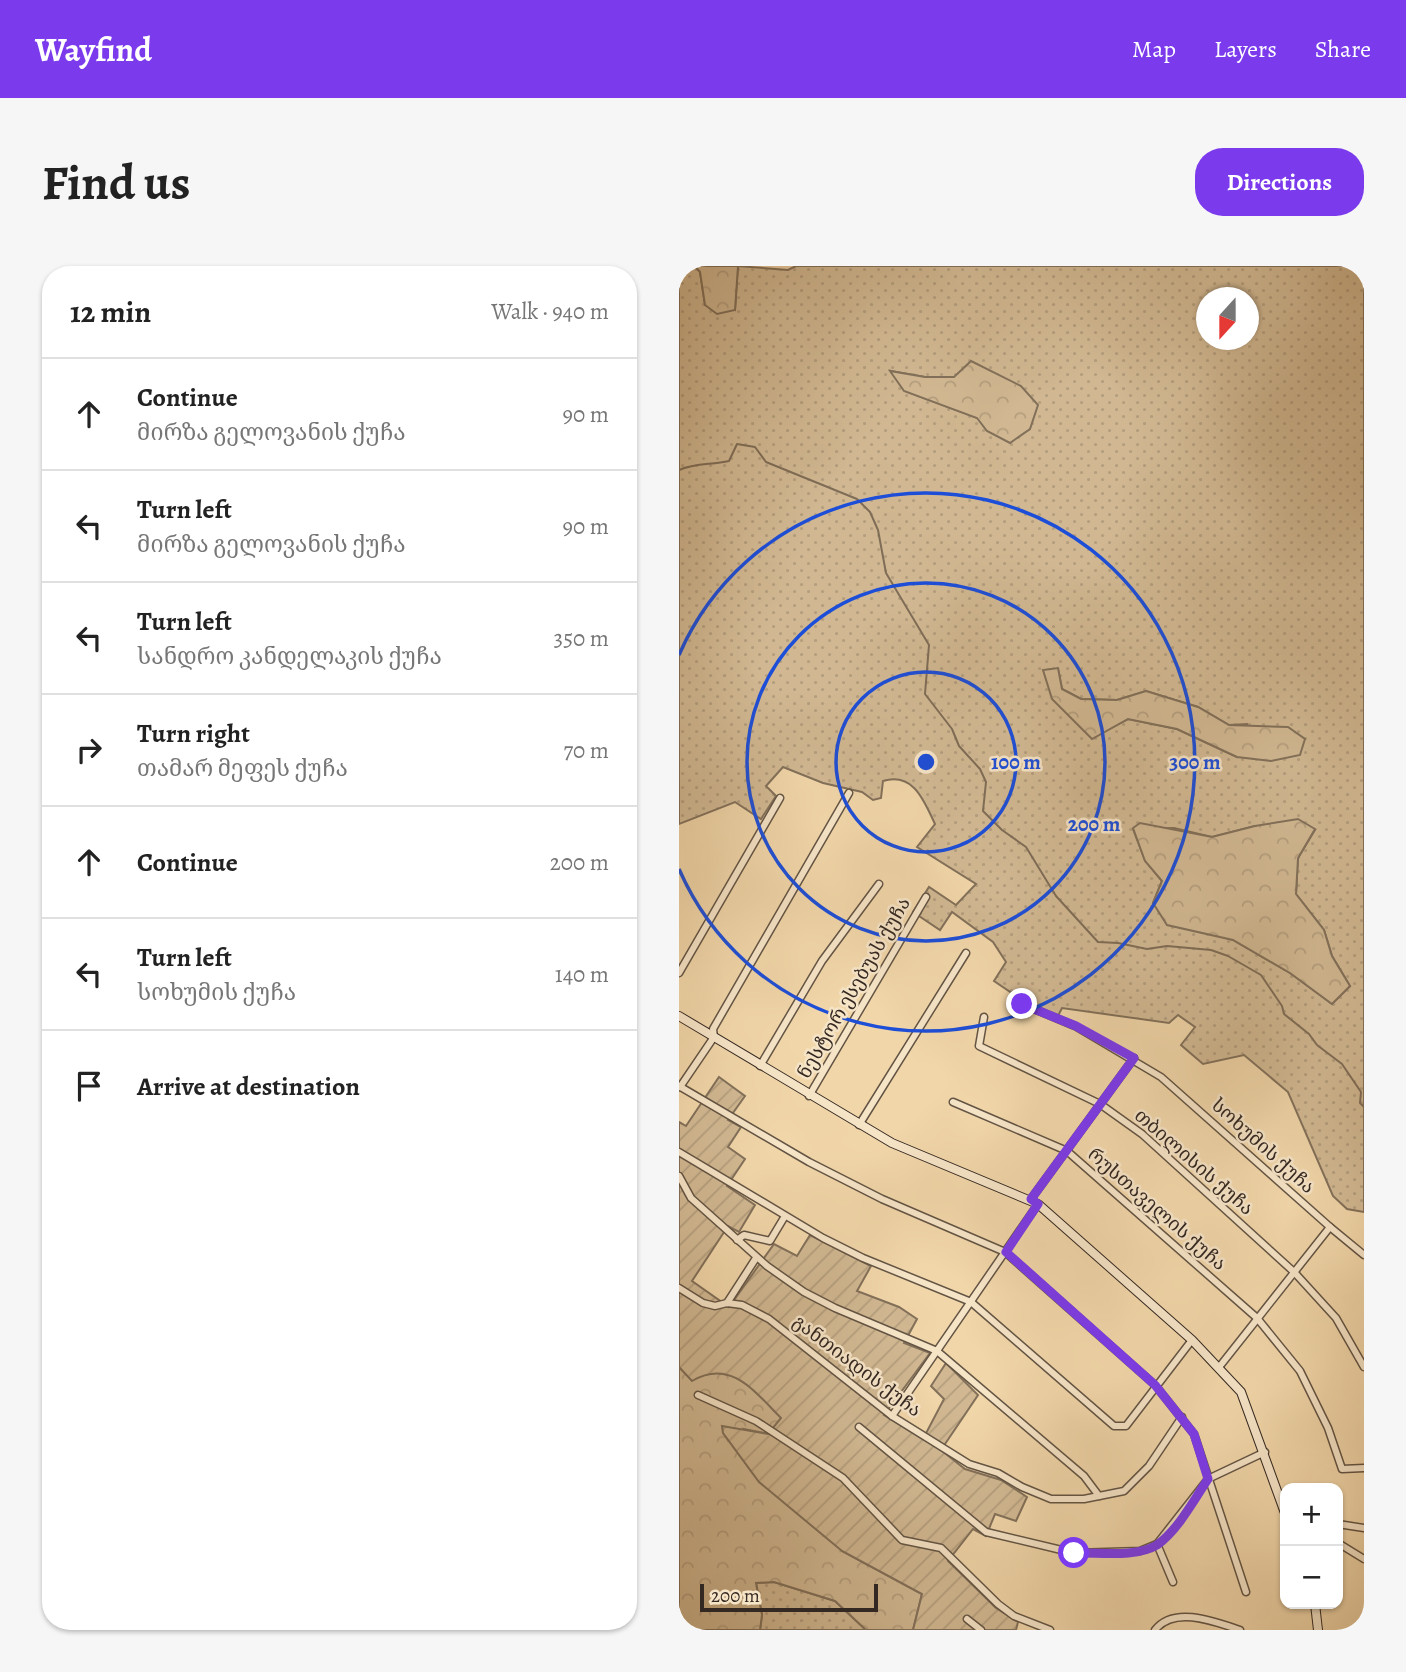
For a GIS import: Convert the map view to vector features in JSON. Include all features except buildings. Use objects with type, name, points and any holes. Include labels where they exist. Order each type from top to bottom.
[{"type":"street","points":[[849,793],[713,1029],[714,1037],[680,1087],[833,1174],[1006,1252],[1155,1385],[1182,1417],[1194,1434],[1247,1592]]},
{"type":"street","points":[[679,973],[780,797]]},
{"type":"street","points":[[760,1066],[822,961],[879,884]]},
{"type":"street","name":"ნესტორ ესებუას ქუჩა","points":[[809,1096],[926,897]]},
{"type":"street","points":[[859,1125],[966,953]]},
{"type":"street","name":"სოხუმის ქუჩა","points":[[1022,1004],[1076,1026],[1134,1058],[1161,1077],[1364,1255]]},
{"type":"street","points":[[679,1016],[809,1096],[892,1143],[1035,1202],[1220,1366],[1241,1392],[1280,1498]]},
{"type":"street","name":"თბილისის ქუჩა","points":[[984,1017],[979,1046],[1100,1104],[1142,1135],[1294,1272],[1336,1318],[1364,1367]]},
{"type":"street","points":[[892,1416],[1006,1252],[1067,1151],[1134,1058]]},
{"type":"street","name":"რუსთაველის ქუჩა","points":[[953,1102],[1067,1151],[1257,1318],[1273,1334],[1312,1392],[1342,1469],[1364,1468]]},
{"type":"street","points":[[679,1152],[785,1216],[863,1258],[971,1302],[1114,1426],[1121,1429],[1192,1340]]},
{"type":"street","points":[[679,1176],[691,1198],[757,1258],[804,1292],[937,1351],[1084,1476],[1100,1496]]},
{"type":"street","points":[[737,1240],[744,1235],[770,1241],[785,1216]]},
{"type":"street","points":[[1220,1366],[1330,1227]]},
{"type":"street","points":[[727,1303],[757,1258]]},
{"type":"street","name":"განთიადის ქუჩა","points":[[679,1289],[715,1306],[727,1303],[742,1305],[769,1319],[892,1416],[968,1464],[998,1473],[1051,1499],[1084,1499],[1124,1492],[1135,1483],[1182,1417]]},
{"type":"street","points":[[698,1395],[756,1420],[823,1464],[843,1478],[902,1540],[941,1548],[998,1604],[1014,1616],[1050,1630]]},
{"type":"street","points":[[859,1426],[986,1532],[1074,1553],[1140,1551],[1157,1545],[1208,1479],[1265,1452]]},
{"type":"street","points":[[1343,1525],[1364,1528]]},
{"type":"street","points":[[1157,1545],[1173,1582]]},
{"type":"street","points":[[1341,1546],[1364,1559]]},
{"type":"street","points":[[1316,1609],[1318,1630]]},
{"type":"street","points":[[1155,1630],[1160,1624],[1181,1617],[1199,1618],[1240,1630]]},
{"type":"street","points":[[967,1619],[981,1630]]},
{"type":"green space","points":[[679,266],[695,266],[700,272],[705,305],[735,310],[738,266],[788,270],[796,266],[1364,266],[1364,1212],[1347,1209],[1333,1196],[1288,1092],[1244,1055],[1203,1064],[1181,1045],[1195,1027],[1178,1015],[1169,1023],[1062,1008],[1058,1016],[1022,1000],[994,981],[1006,962],[993,942],[952,912],[940,930],[913,912],[929,887],[956,905],[976,884],[917,847],[935,824],[917,790],[910,785],[894,779],[883,781],[881,798],[873,800],[862,792],[823,783],[783,767],[766,786],[776,796],[761,819],[735,802],[679,824]],"holes":[[[891,371],[925,377],[954,377],[987,431],[978,418],[905,391]],[[1058,669],[1062,689],[1081,699],[1117,700],[1146,691],[1198,707],[1229,725],[1247,724],[1237,757],[1177,729],[1128,719],[1092,738],[1044,670]],[[1255,826],[1315,830],[1298,858],[1296,894],[1324,930],[1332,956],[1350,986],[1332,1004],[1290,973],[1233,940],[1209,933],[1153,903],[1162,881],[1145,860],[1133,829],[1174,828],[1212,837]]]},
{"type":"green space","points":[[695,266],[738,266],[735,310],[717,314],[705,305],[700,272]]},
{"type":"green space","points":[[971,361],[1021,386],[1038,405],[1030,429],[1010,443],[987,431],[977,418],[904,391],[890,371],[925,377],[954,377]]},
{"type":"green space","points":[[1058,668],[1062,689],[1081,699],[1117,700],[1146,691],[1198,707],[1229,725],[1288,727],[1305,739],[1300,755],[1271,761],[1237,757],[1177,729],[1128,719],[1092,739],[1052,699],[1043,670]]},
{"type":"green space","points":[[1298,819],[1315,829],[1298,858],[1296,894],[1324,930],[1332,956],[1350,986],[1332,1004],[1290,973],[1233,940],[1167,925],[1153,903],[1162,881],[1145,861],[1133,828],[1140,823],[1212,837]]},
{"type":"green space","points":[[719,1077],[745,1096],[728,1120],[741,1127],[728,1147],[745,1159],[727,1186],[755,1205],[739,1232],[728,1226],[692,1281],[729,1307],[774,1244],[797,1256],[810,1235],[871,1266],[857,1291],[899,1307],[917,1319],[904,1343],[930,1353],[884,1415],[923,1439],[944,1399],[931,1386],[946,1363],[978,1395],[941,1450],[965,1469],[1001,1480],[1027,1497],[1016,1521],[995,1514],[986,1536],[973,1529],[948,1561],[996,1608],[1018,1622],[1016,1630],[913,1630],[922,1594],[842,1551],[759,1482],[723,1433],[722,1426],[768,1434],[781,1418],[741,1381],[719,1373],[692,1381],[679,1367],[679,1122],[686,1126]]},
{"type":"green space","points":[[679,1367],[692,1380],[706,1374],[719,1373],[741,1381],[782,1418],[769,1434],[744,1429],[842,1551],[922,1594],[913,1630],[866,1630],[835,1601],[774,1582],[756,1583],[762,1615],[760,1630],[679,1630]]},
{"type":"green space","points":[[774,1582],[835,1601],[866,1630],[760,1630],[762,1615],[756,1583]]},
{"type":"waterway","points":[[679,470],[729,461],[737,444],[755,447],[766,462],[857,499],[870,512],[878,530],[886,573],[929,645],[925,694],[952,729],[959,746],[980,769],[986,782],[983,811],[1002,830],[1026,847],[1056,896],[1098,942],[1147,949],[1167,946],[1211,950],[1228,956],[1261,975],[1282,1006],[1284,1014],[1342,1064],[1361,1092],[1360,1103],[1364,1107]]},
{"type":"route","points":[[1022,1004],[1076,1026],[1134,1058],[1031,1199],[1038,1204],[1011,1240],[1006,1252],[1155,1385],[1194,1434],[1208,1479],[1157,1545],[1140,1551],[1074,1553]]}]
